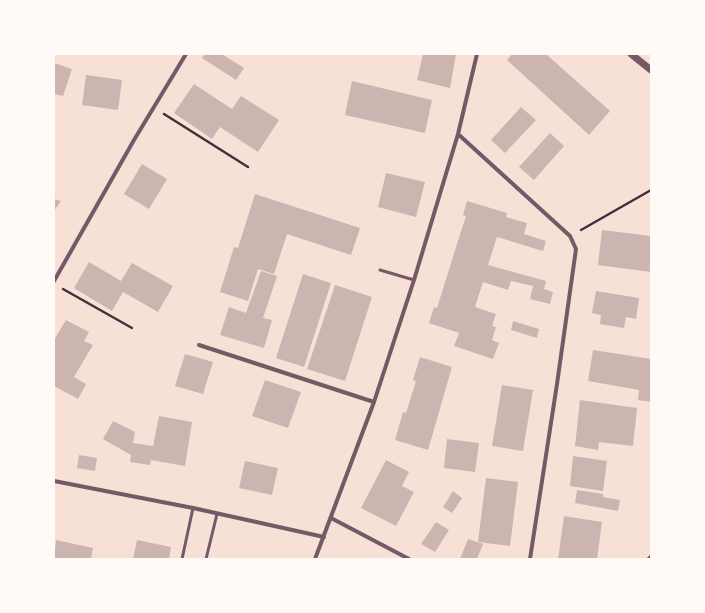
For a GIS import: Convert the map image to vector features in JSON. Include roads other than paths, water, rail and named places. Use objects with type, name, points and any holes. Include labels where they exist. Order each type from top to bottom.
[{"type":"street","points":[[54,281],[153,107],[186,54]]},
{"type":"street","points":[[315,559],[374,402],[414,280],[458,134],[477,54]]},
{"type":"street","points":[[631,54],[651,70]]},
{"type":"street","points":[[458,134],[570,236],[576,249],[530,559]]},
{"type":"street","points":[[199,345],[374,402]]},
{"type":"street","points":[[54,481],[193,508],[324,537]]},
{"type":"street","points":[[331,518],[409,559]]},
{"type":"lane","points":[[380,270],[414,280]]},
{"type":"lane","points":[[182,559],[193,508]]},
{"type":"lane","points":[[206,559],[218,514]]},
{"type":"lane","points":[[648,559],[651,556]]}]
